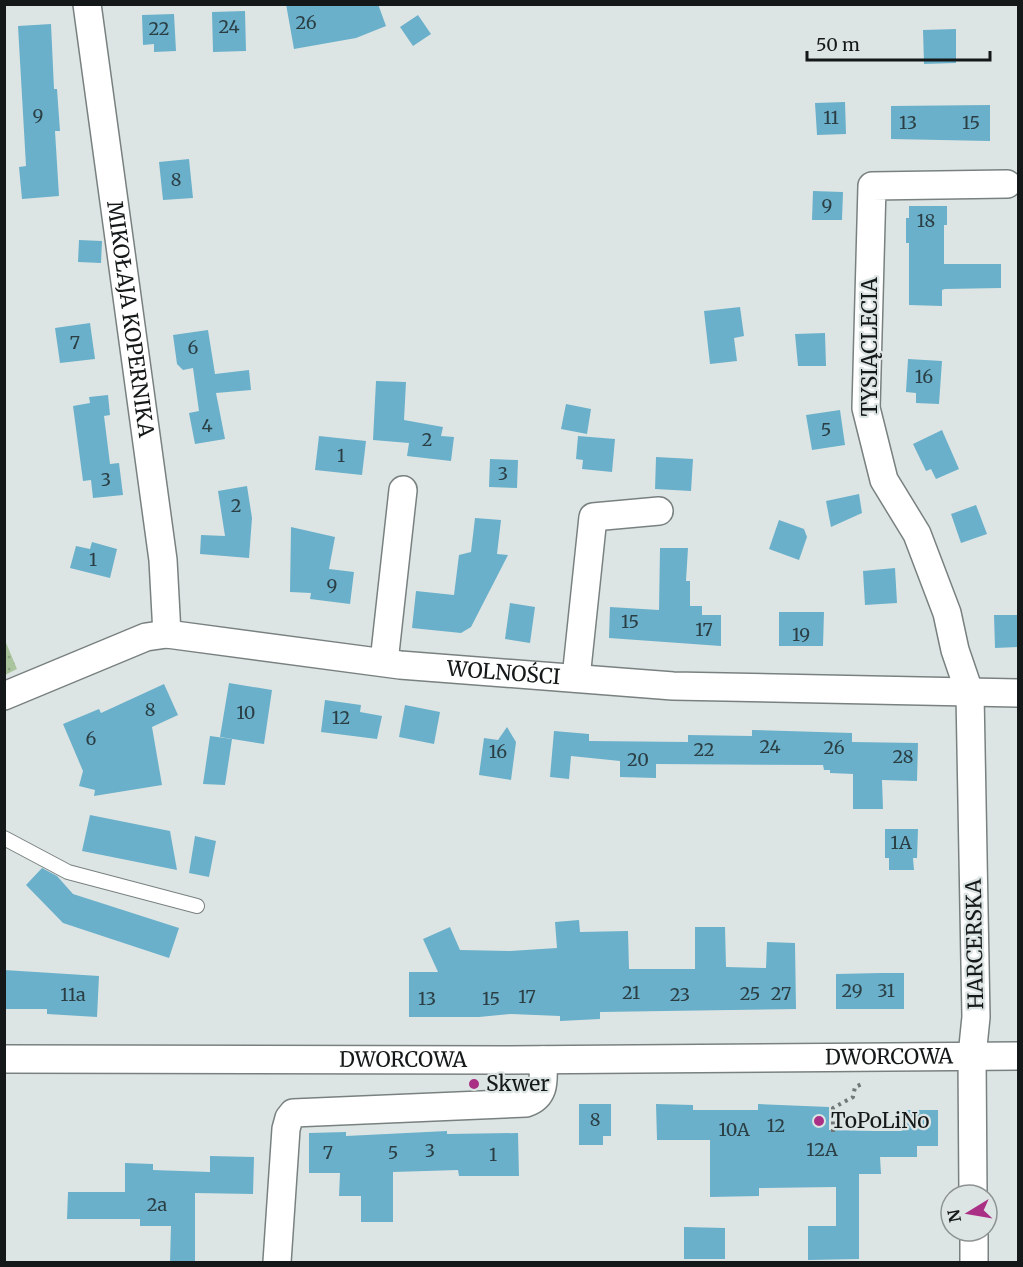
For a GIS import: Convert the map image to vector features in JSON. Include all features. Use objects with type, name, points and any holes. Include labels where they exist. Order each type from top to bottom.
[{"type":"street","name":"MIKOŁAJA KOPERNIKA","points":[[87,4],[163,560],[167,634]]},
{"type":"street","name":"TYSIĄCLECIA","points":[[970,694],[955,650],[947,613],[917,534],[884,480],[866,408],[872,186],[1006,184]]},
{"type":"street","points":[[384,662],[403,490]]},
{"type":"street","points":[[576,678],[593,517],[659,511]]},
{"type":"street","name":"WOLNOŚCI","points":[[4,696],[146,637],[167,634],[384,662],[673,686],[970,694],[1018,693]]},
{"type":"street","name":"HARCERSKA","points":[[970,694],[976,1017],[972,1056],[974,1183]]},
{"type":"street","name":"DWORCOWA","points":[[4,1059],[543,1060],[1018,1056]]},
{"type":"street","points":[[277,1263],[286,1129],[289,1118],[294,1113],[526,1103],[534,1101],[543,1090],[543,1060]]},
{"type":"street","points":[[974,1243],[974,1263]]},
{"type":"lane","points":[[4,838],[68,872],[197,906]]},
{"type":"path","points":[[833,1132],[833,1108],[848,1101],[855,1092]]},
{"type":"green space","points":[[4,638],[17,669],[5,675],[4,675]]},
{"type":"building","points":[[286,4],[378,4],[386,26],[356,38],[294,49]]},
{"type":"building","points":[[245,11],[246,51],[213,52],[212,12]]},
{"type":"building","points":[[174,14],[176,51],[154,52],[154,44],[143,45],[142,15]]},
{"type":"building","points":[[418,15],[431,34],[413,46],[400,27]]},
{"type":"building","points":[[51,24],[54,89],[57,89],[60,131],[55,131],[59,196],[22,199],[19,167],[26,166],[18,26]]},
{"type":"building","points":[[956,29],[956,63],[924,64],[923,30]]},
{"type":"building","points":[[845,102],[846,134],[817,135],[815,103]]},
{"type":"building","points":[[990,105],[990,141],[891,139],[891,106]]},
{"type":"building","points":[[189,159],[193,198],[163,200],[159,162]]},
{"type":"building","points":[[813,191],[843,192],[842,220],[812,220]]},
{"type":"building","points":[[909,206],[947,206],[947,225],[944,225],[944,264],[1001,264],[1001,288],[945,289],[942,290],[942,306],[909,305],[909,243],[906,243],[906,218],[909,218]]},
{"type":"building","points":[[79,240],[102,241],[101,263],[78,262]]},
{"type":"building","points":[[740,307],[744,336],[734,338],[737,361],[710,364],[704,311]]},
{"type":"building","points":[[90,323],[95,359],[60,363],[55,328]]},
{"type":"building","points":[[208,330],[215,374],[249,370],[251,390],[216,393],[225,439],[195,444],[189,413],[199,411],[193,368],[183,370],[177,364],[173,335]]},
{"type":"building","points":[[825,333],[826,366],[798,366],[795,334]]},
{"type":"building","points":[[908,359],[942,361],[939,404],[916,403],[916,393],[906,392]]},
{"type":"building","points":[[376,381],[406,382],[404,420],[443,427],[441,436],[454,437],[451,461],[407,456],[409,443],[373,440]]},
{"type":"building","points":[[108,395],[110,415],[104,416],[110,464],[119,463],[123,495],[93,498],[91,480],[83,481],[73,406],[90,403],[89,397]]},
{"type":"building","points":[[566,404],[591,409],[587,434],[561,429]]},
{"type":"building","points":[[840,410],[845,445],[812,450],[806,415]]},
{"type":"building","points":[[942,430],[959,469],[936,479],[931,469],[926,471],[913,444]]},
{"type":"building","points":[[319,436],[366,441],[362,475],[315,470]]},
{"type":"building","points":[[578,436],[615,439],[612,472],[582,469],[583,460],[576,459]]},
{"type":"building","points":[[656,457],[693,459],[691,491],[655,489]]},
{"type":"building","points":[[490,459],[518,460],[517,488],[489,487]]},
{"type":"building","points":[[247,486],[252,518],[249,558],[200,554],[201,535],[225,536],[218,491]]},
{"type":"building","points":[[859,494],[862,513],[831,527],[826,501]]},
{"type":"building","points":[[976,505],[987,534],[961,543],[951,514]]},
{"type":"building","points":[[475,518],[501,520],[497,554],[508,555],[471,627],[461,633],[412,628],[416,591],[454,595],[459,555],[471,552]]},
{"type":"building","points":[[779,520],[804,529],[807,537],[799,560],[769,549]]},
{"type":"building","points":[[291,527],[335,537],[329,569],[354,572],[350,604],[310,599],[311,593],[290,592]]},
{"type":"building","points":[[92,542],[117,549],[110,578],[70,568],[76,546],[90,549]]},
{"type":"building","points":[[660,548],[688,548],[686,581],[690,581],[690,606],[702,606],[702,615],[721,615],[721,646],[609,638],[610,607],[659,610]]},
{"type":"building","points":[[895,568],[897,603],[865,605],[863,571]]},
{"type":"building","points":[[510,603],[535,607],[530,643],[505,639]]},
{"type":"building","points":[[779,612],[824,612],[823,646],[779,646]]},
{"type":"building","points":[[994,615],[1018,615],[1018,647],[995,648]]},
{"type":"building","points":[[229,683],[272,690],[264,744],[220,737]]},
{"type":"building","points":[[164,684],[178,715],[152,727],[162,785],[94,796],[95,790],[79,786],[83,771],[63,724],[99,709],[101,713]]},
{"type":"building","points":[[325,700],[361,705],[360,712],[382,716],[377,739],[321,732]]},
{"type":"building","points":[[405,705],[440,712],[434,744],[399,737]]},
{"type":"building","points":[[507,727],[516,742],[511,780],[479,775],[484,738],[498,740]]},
{"type":"building","points":[[752,730],[852,733],[852,742],[918,743],[917,781],[882,780],[883,809],[853,809],[853,774],[830,773],[830,770],[824,770],[823,765],[656,764],[656,778],[620,777],[620,761],[571,756],[569,779],[550,777],[554,731],[589,734],[589,741],[688,742],[688,735],[752,736]]},
{"type":"building","points":[[210,736],[232,739],[225,785],[203,784]]},
{"type":"building","points":[[90,815],[170,831],[177,870],[82,851]]},
{"type":"building","points":[[885,829],[918,829],[917,858],[913,858],[914,870],[889,870],[889,858],[885,858]]},
{"type":"building","points":[[195,836],[216,841],[209,877],[189,873]]},
{"type":"building","points":[[42,868],[57,876],[73,894],[179,928],[169,958],[63,923],[26,885]]},
{"type":"building","points":[[579,920],[580,932],[628,931],[629,969],[695,969],[695,927],[725,927],[726,967],[766,968],[767,942],[795,943],[796,1009],[600,1012],[600,1019],[560,1021],[560,1016],[511,1014],[479,1017],[409,1017],[409,972],[438,972],[423,939],[450,927],[460,950],[510,951],[557,948],[555,922]]},
{"type":"building","points":[[4,970],[99,976],[97,1017],[47,1014],[47,1009],[4,1009]]},
{"type":"building","points":[[904,973],[904,1009],[836,1009],[836,974]]},
{"type":"building","points":[[579,1104],[611,1104],[611,1136],[603,1136],[603,1145],[579,1145]]},
{"type":"building","points":[[656,1104],[693,1105],[693,1110],[758,1110],[758,1104],[829,1107],[829,1130],[875,1131],[902,1131],[902,1110],[938,1110],[938,1146],[917,1146],[917,1157],[880,1157],[881,1174],[859,1174],[859,1259],[808,1260],[808,1226],[836,1226],[836,1187],[759,1188],[759,1196],[710,1197],[710,1140],[657,1140]]},
{"type":"building","points":[[447,1131],[447,1134],[518,1133],[519,1176],[459,1176],[458,1170],[393,1172],[393,1222],[361,1222],[361,1196],[339,1196],[340,1173],[309,1173],[309,1133],[346,1132],[346,1136]]},
{"type":"building","points":[[210,1156],[254,1157],[253,1194],[195,1193],[195,1263],[170,1263],[171,1226],[140,1226],[140,1219],[67,1219],[68,1192],[125,1192],[125,1163],[153,1164],[153,1170],[210,1172]]},
{"type":"building","points":[[684,1227],[725,1228],[725,1259],[684,1259]]},
{"type":"place","name":"Skwer","points":[[474,1084]]},
{"type":"place","name":"ToPoLiNo","points":[[819,1121]]}]
